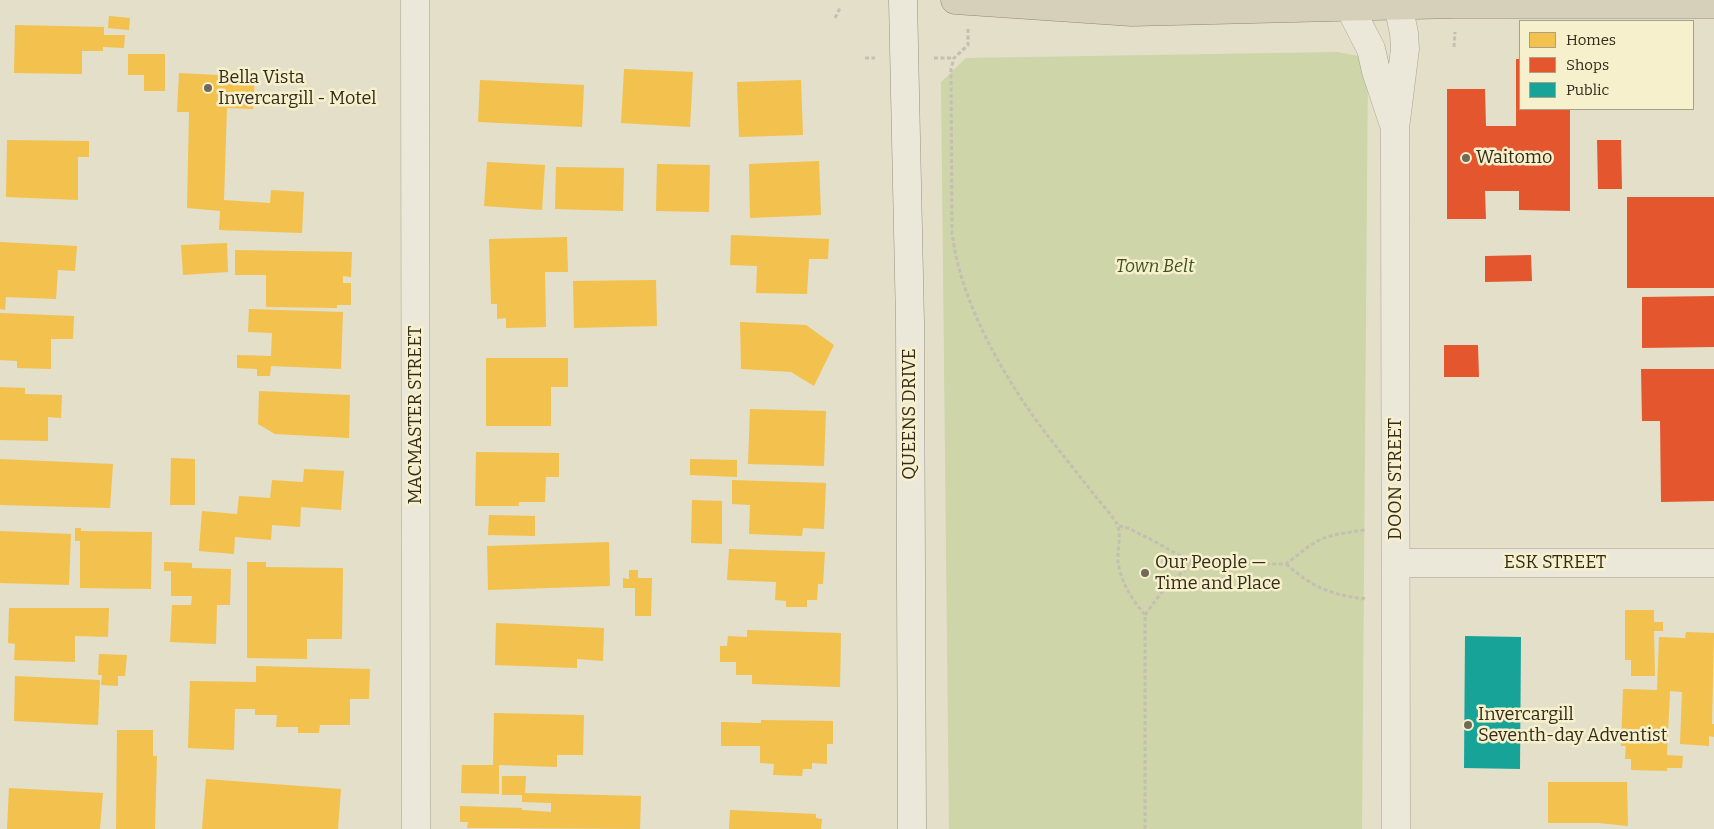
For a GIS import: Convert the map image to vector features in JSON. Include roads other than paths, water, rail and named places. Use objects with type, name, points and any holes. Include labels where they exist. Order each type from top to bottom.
[{"type":"highway","points":[[955,0],[1132,12],[1349,6],[1397,2],[1714,4]]},
{"type":"street","name":"MACMASTER STREET","points":[[415,0],[416,829]]},
{"type":"street","name":"QUEENS DRIVE","points":[[903,0],[910,332],[912,829]]},
{"type":"street","name":"DOON STREET","points":[[1396,829],[1395,128],[1405,49],[1404,33],[1397,2]]},
{"type":"street","name":"DOON STREET","points":[[1349,6],[1371,49],[1376,71],[1395,128]]},
{"type":"street","name":"ESK STREET","points":[[1396,563],[1714,563]]},
{"type":"place","name":"Bella Vista Invercargill - Motel","points":[[208,88]]},
{"type":"place","name":"Waitomo","points":[[1466,158]]},
{"type":"place","name":"Our People — Time and Place","points":[[1145,573]]},
{"type":"place","name":"Invercargill Seventh-day Adventist","points":[[1468,725]]},
{"type":"park label","name":"Town Belt","points":[[1155,267]]}]
